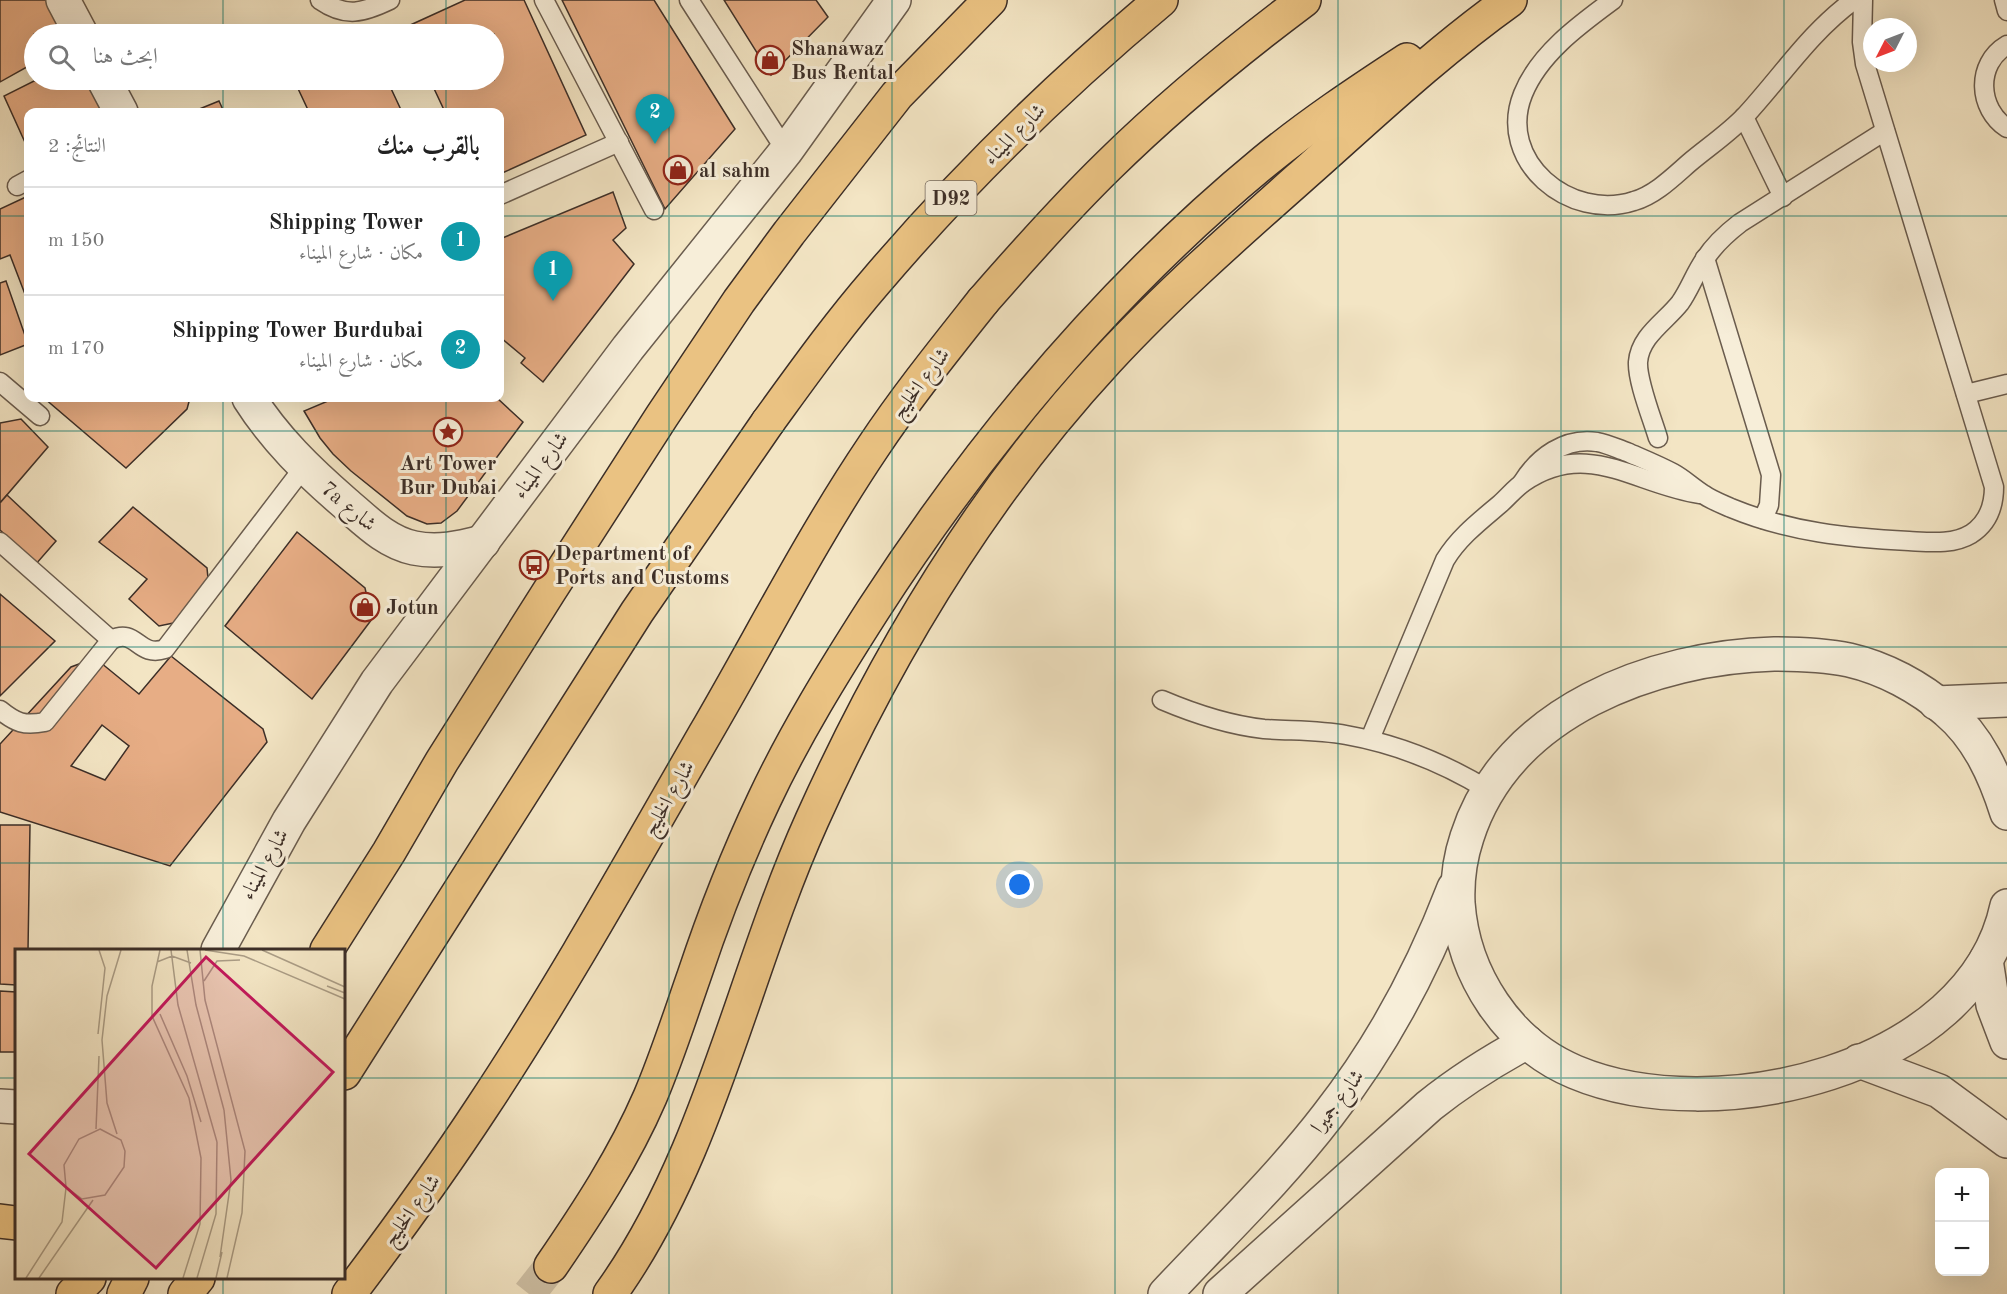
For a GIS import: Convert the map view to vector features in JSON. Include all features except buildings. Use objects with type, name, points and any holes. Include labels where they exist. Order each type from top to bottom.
[{"type":"main road","name":"شارع الميناء","points":[[345,1071],[637,612],[768,422],[820,351],[861,299],[933,216],[1060,88],[1161,0]]},
{"type":"main road","name":"شارع الخليج","points":[[349,1294],[411,1212],[484,1104],[644,839],[815,540],[872,448],[926,373],[983,301],[1044,231],[1108,165],[1185,95],[1247,43],[1304,0]]},
{"type":"main road","points":[[328,949],[389,852],[442,760],[662,416],[739,301],[890,103],[986,2]]},
{"type":"main road","points":[[551,1266],[588,1213],[650,1098],[674,1038],[726,886],[764,799],[852,643],[944,506],[994,440],[1101,317],[1158,258],[1218,202],[1267,160],[1372,83],[1427,48],[1497,9]]},
{"type":"main road","points":[[610,1294],[650,1232],[669,1194],[722,1062],[780,896],[844,751],[881,680],[963,545],[1057,417],[1155,310],[1415,75],[1497,9]]},
{"type":"main road","points":[[0,1221],[15,1223]]},
{"type":"main road","points":[[73,1294],[88,1279]]},
{"type":"main road","points":[[124,1294],[132,1279]]},
{"type":"main road","points":[[185,1294],[197,1279]]},
{"type":"street","points":[[63,0],[76,24]]},
{"type":"street","name":"شارع الميناء","points":[[219,949],[283,831],[377,682],[628,348],[786,151],[894,0]]},
{"type":"street","points":[[109,90],[119,108]]},
{"type":"street","name":"7a شارع","points":[[252,402],[281,443],[304,467],[375,530],[413,548],[435,551],[454,550],[483,542]]},
{"type":"street","points":[[2002,930],[1971,982],[1940,1016],[1892,1047],[1824,1075],[1786,1085],[1748,1092],[1670,1093],[1601,1082],[1572,1071],[1546,1057],[1509,1024],[1492,1003],[1478,980],[1468,955],[1459,911],[1458,875],[1474,816],[1488,790],[1523,749],[1570,711],[1600,694],[1632,680],[1674,667],[1726,657],[1784,654],[1849,660],[1880,670],[1900,680],[1936,703],[1960,724],[1979,750],[1998,786],[2007,813]]},
{"type":"street","points":[[1936,703],[2007,700]]},
{"type":"street","name":"شارع جميرا","points":[[1165,1294],[1293,1158],[1360,1071],[1390,1024],[1416,976],[1439,926],[1458,875]]},
{"type":"street","points":[[2002,930],[1993,1005],[2007,1042]]},
{"type":"street","points":[[1220,1294],[1429,1106],[1492,1061],[1527,1042]]},
{"type":"street","points":[[1859,1061],[1940,1091],[2007,1141]]},
{"type":"street","points":[[0,1106],[15,1107]]},
{"type":"lane","points":[[320,0],[331,8],[346,12],[362,12],[390,0]]},
{"type":"lane","points":[[544,0],[654,210]]},
{"type":"lane","points":[[689,0],[786,151]]},
{"type":"lane","points":[[1613,0],[1563,40],[1530,79],[1518,112],[1523,151],[1533,168],[1545,182],[1561,194],[1579,202],[1597,206],[1635,201],[1668,182],[1744,117],[1805,44],[1854,0]]},
{"type":"lane","points":[[1370,740],[1445,560],[1464,535],[1522,483],[1529,471],[1548,454],[1572,443],[1591,442],[1610,446],[1656,464],[1689,483],[1704,495],[1763,519],[1830,536],[1866,540],[1934,542],[1961,539],[1998,515],[1994,501],[1994,487],[1866,64],[1862,42],[1863,0]]},
{"type":"lane","points":[[2004,0],[2007,11]]},
{"type":"lane","points":[[2007,45],[2000,49],[1990,61],[1983,89],[1986,104],[1994,117],[2007,128]]},
{"type":"lane","points":[[1744,117],[1783,196]]},
{"type":"lane","points":[[1658,438],[1639,372],[1640,354],[1647,338],[1664,322],[1683,298],[1705,258],[1727,233],[1885,131]]},
{"type":"lane","points":[[504,193],[619,142]]},
{"type":"lane","points":[[1705,258],[1771,475],[1769,505],[1763,519]]},
{"type":"lane","points":[[0,382],[40,416]]},
{"type":"lane","points":[[1966,394],[2007,384]]},
{"type":"lane","points":[[0,710],[12,720],[29,725],[45,722],[111,640],[119,636],[131,638],[147,651],[165,648],[304,467]]},
{"type":"lane","points":[[0,542],[111,640]]},
{"type":"lane","points":[[1162,700],[1204,716],[1238,725],[1318,731],[1401,748],[1460,773],[1488,790]]},
{"type":"tunnel","points":[[529,1294],[551,1266]]},
{"type":"place","name":"Shanawaz Bus Rental","points":[[770,60]]},
{"type":"place","name":"Shipping Tower Burdubai","points":[[655,144]]},
{"type":"place","name":"al sahm","points":[[678,170]]},
{"type":"place","name":"Shipping Tower","points":[[553,301]]},
{"type":"place","name":"Art Tower Bur Dubai","points":[[448,432]]},
{"type":"place","name":"Department of Ports and Customs","points":[[534,565]]},
{"type":"place","name":"Jotun","points":[[365,607]]}]
